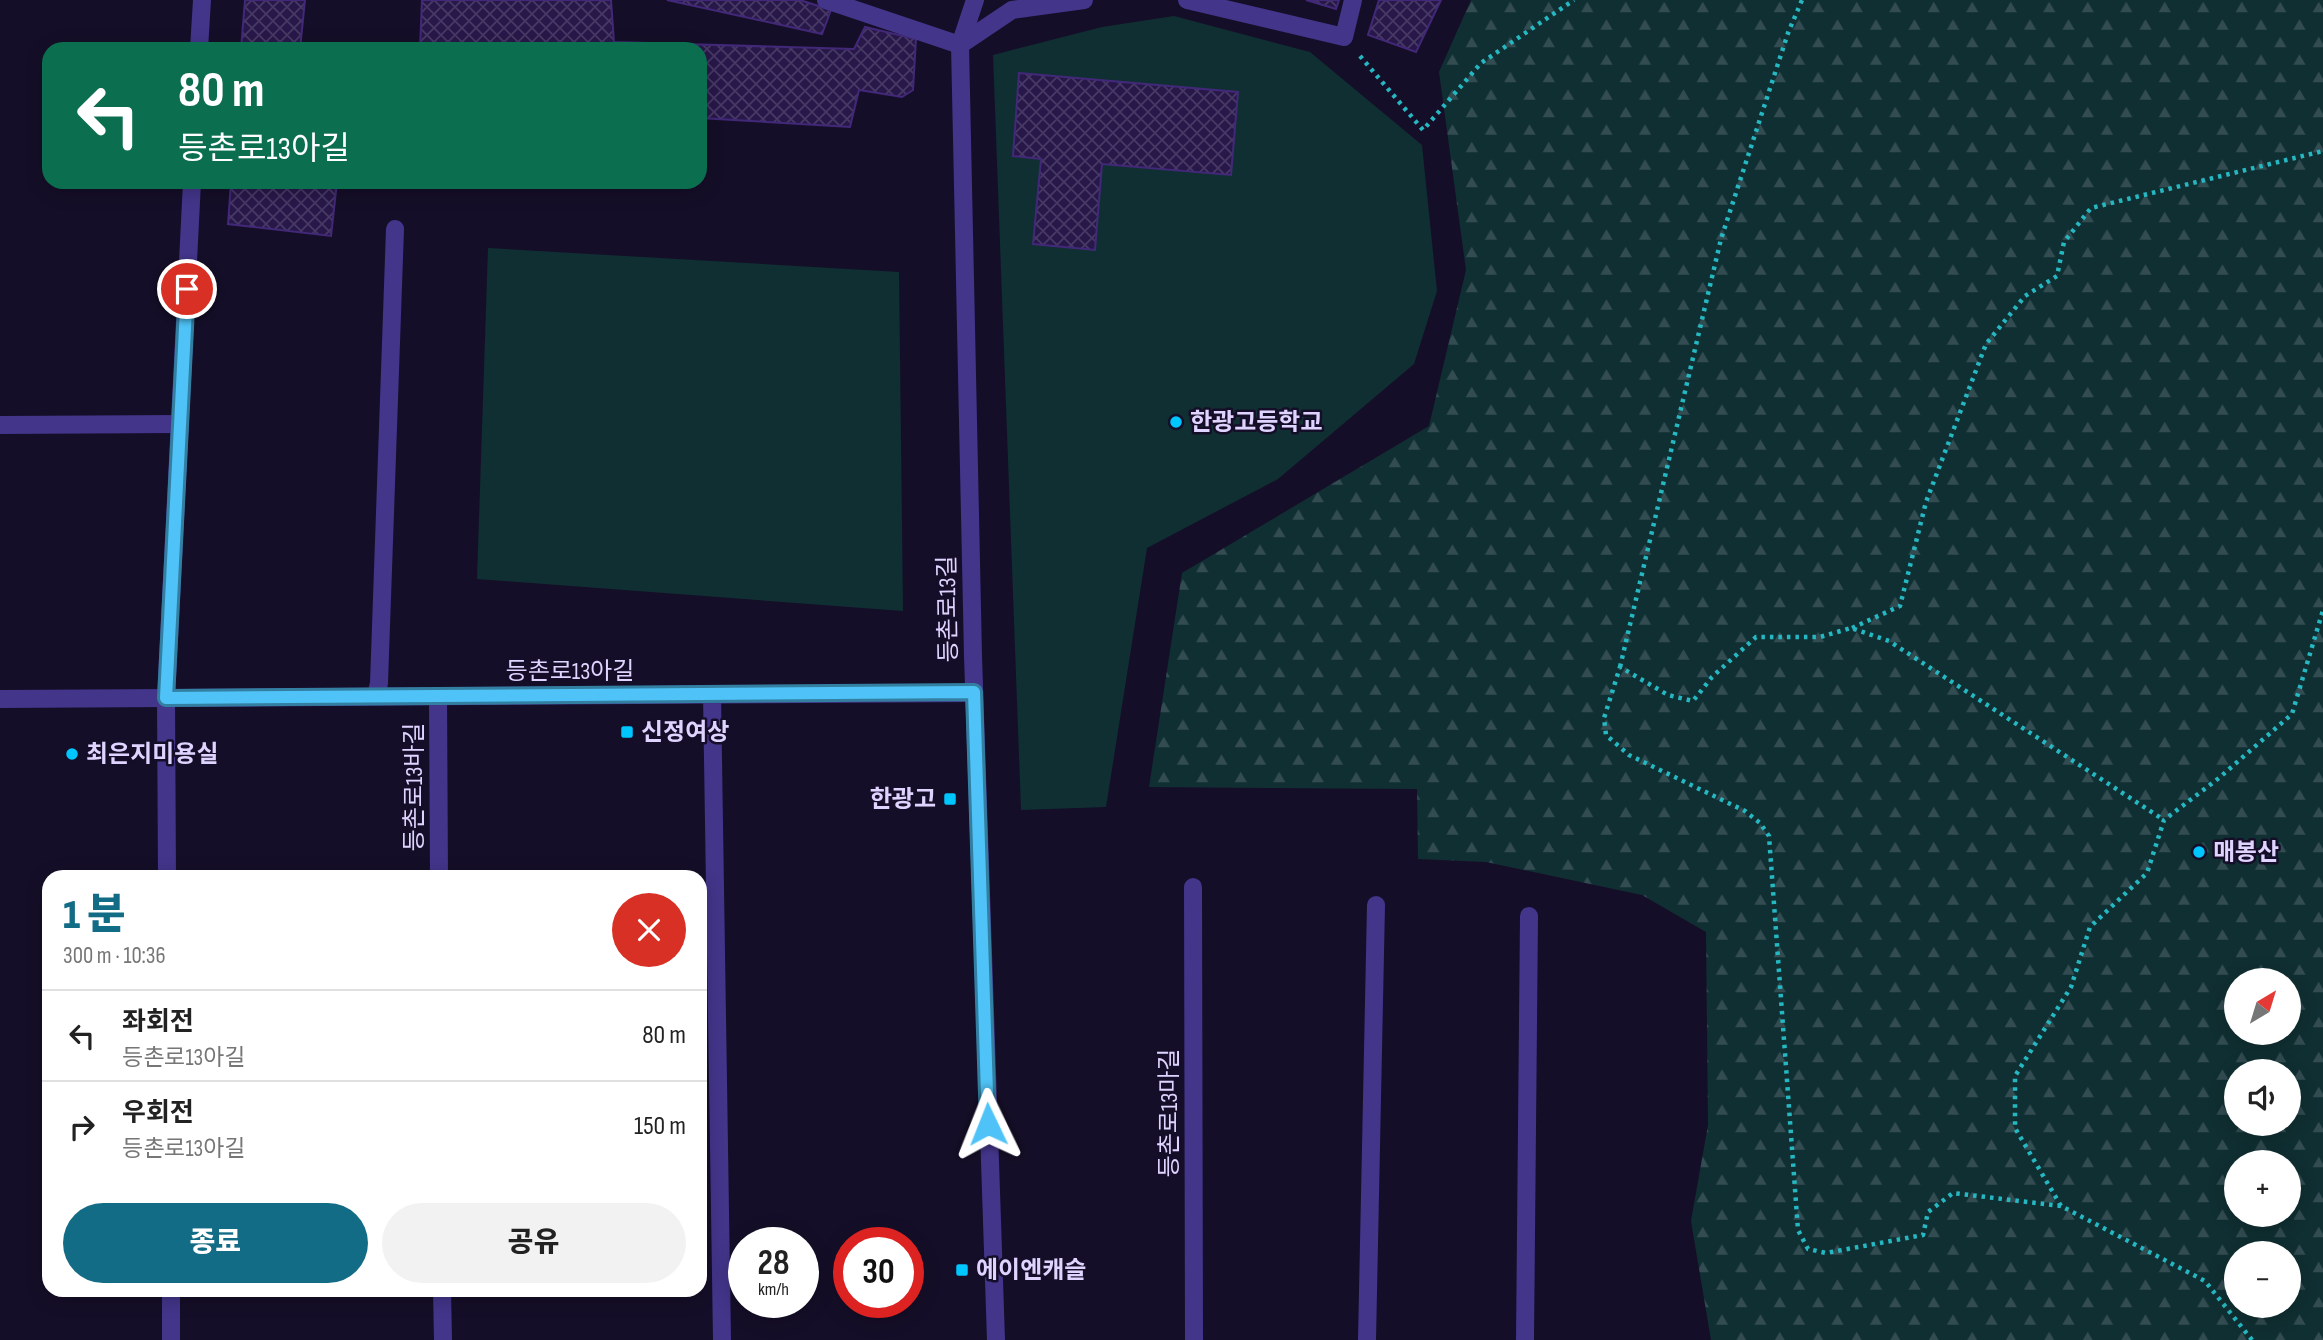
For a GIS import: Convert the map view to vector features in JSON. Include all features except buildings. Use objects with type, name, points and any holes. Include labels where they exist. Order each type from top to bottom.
[{"type":"street","points":[[199,42],[202,0]]},
{"type":"street","points":[[826,0],[960,45],[1012,10],[1084,0]]},
{"type":"street","name":"등촌로13길","points":[[975,0],[960,45],[974,692],[996,1340]]},
{"type":"street","points":[[1187,0],[1344,37],[1353,0]]},
{"type":"street","points":[[167,870],[166,698],[192,189]]},
{"type":"street","points":[[376,696],[379,683],[395,229]]},
{"type":"street","points":[[0,425],[180,424]]},
{"type":"street","name":"등촌로13아길","points":[[0,699],[974,692]]},
{"type":"street","points":[[712,694],[722,1340]]},
{"type":"street","name":"등촌로13바길","points":[[438,696],[439,870]]},
{"type":"street","name":"등촌로13마길","points":[[1193,887],[1194,1340]]},
{"type":"street","points":[[1367,1340],[1376,905]]},
{"type":"street","points":[[1525,1340],[1529,916]]},
{"type":"street","points":[[171,1297],[171,1340]]},
{"type":"street","points":[[442,1297],[443,1340]]},
{"type":"path","points":[[1344,37],[1423,130],[1481,63],[1574,0]]},
{"type":"path","points":[[1802,0],[1788,33],[1721,239],[1620,667],[1604,718],[1606,735],[1629,755],[1745,811],[1760,822],[1769,836],[1798,1230],[1808,1250],[1826,1253],[1923,1235],[1928,1212],[1953,1193],[2061,1206],[2205,1281],[2252,1340]]},
{"type":"path","points":[[1620,667],[1668,695],[1693,701],[1712,677],[1756,637],[1820,637],[1851,628],[1900,606],[1926,502],[1986,344],[2025,296],[2057,276],[2064,242],[2091,208],[2323,151]]},
{"type":"path","points":[[2061,1206],[2015,1129],[2015,1076],[2071,987],[2090,927],[2147,873],[2164,820],[2219,778],[2292,714],[2323,610]]},
{"type":"path","points":[[1851,628],[1889,641],[2164,820]]},
{"type":"green space","points":[[1471,0],[2323,0],[2323,1340],[1711,1340],[1691,1221],[1708,1125],[1706,932],[1642,895],[1486,862],[1418,859],[1417,789],[1149,787],[1182,573],[1429,426],[1466,270],[1439,72]]},
{"type":"green space","name":"한광고등학교","points":[[1174,16],[1310,52],[1422,145],[1437,291],[1414,364],[1278,479],[1147,548],[1106,807],[1021,810],[993,55],[1102,27]],"holes":[[[1020,73],[1238,92],[1230,175],[1102,164],[1034,244],[1041,159],[1013,156]]]},
{"type":"green space","points":[[488,248],[899,272],[903,611],[477,579]]},
{"type":"place","name":"한광고등학교","points":[[1176,422]]},
{"type":"place","name":"신정여상","points":[[627,732]]},
{"type":"place","name":"최은지미용실","points":[[72,754]]},
{"type":"place","name":"한광고","points":[[950,799]]},
{"type":"place","name":"매봉산","points":[[2199,852]]},
{"type":"place","name":"에이엔캐슬","points":[[962,1270]]},
{"type":"route","points":[[187,289],[166,698],[974,692],[988,1124]]}]
